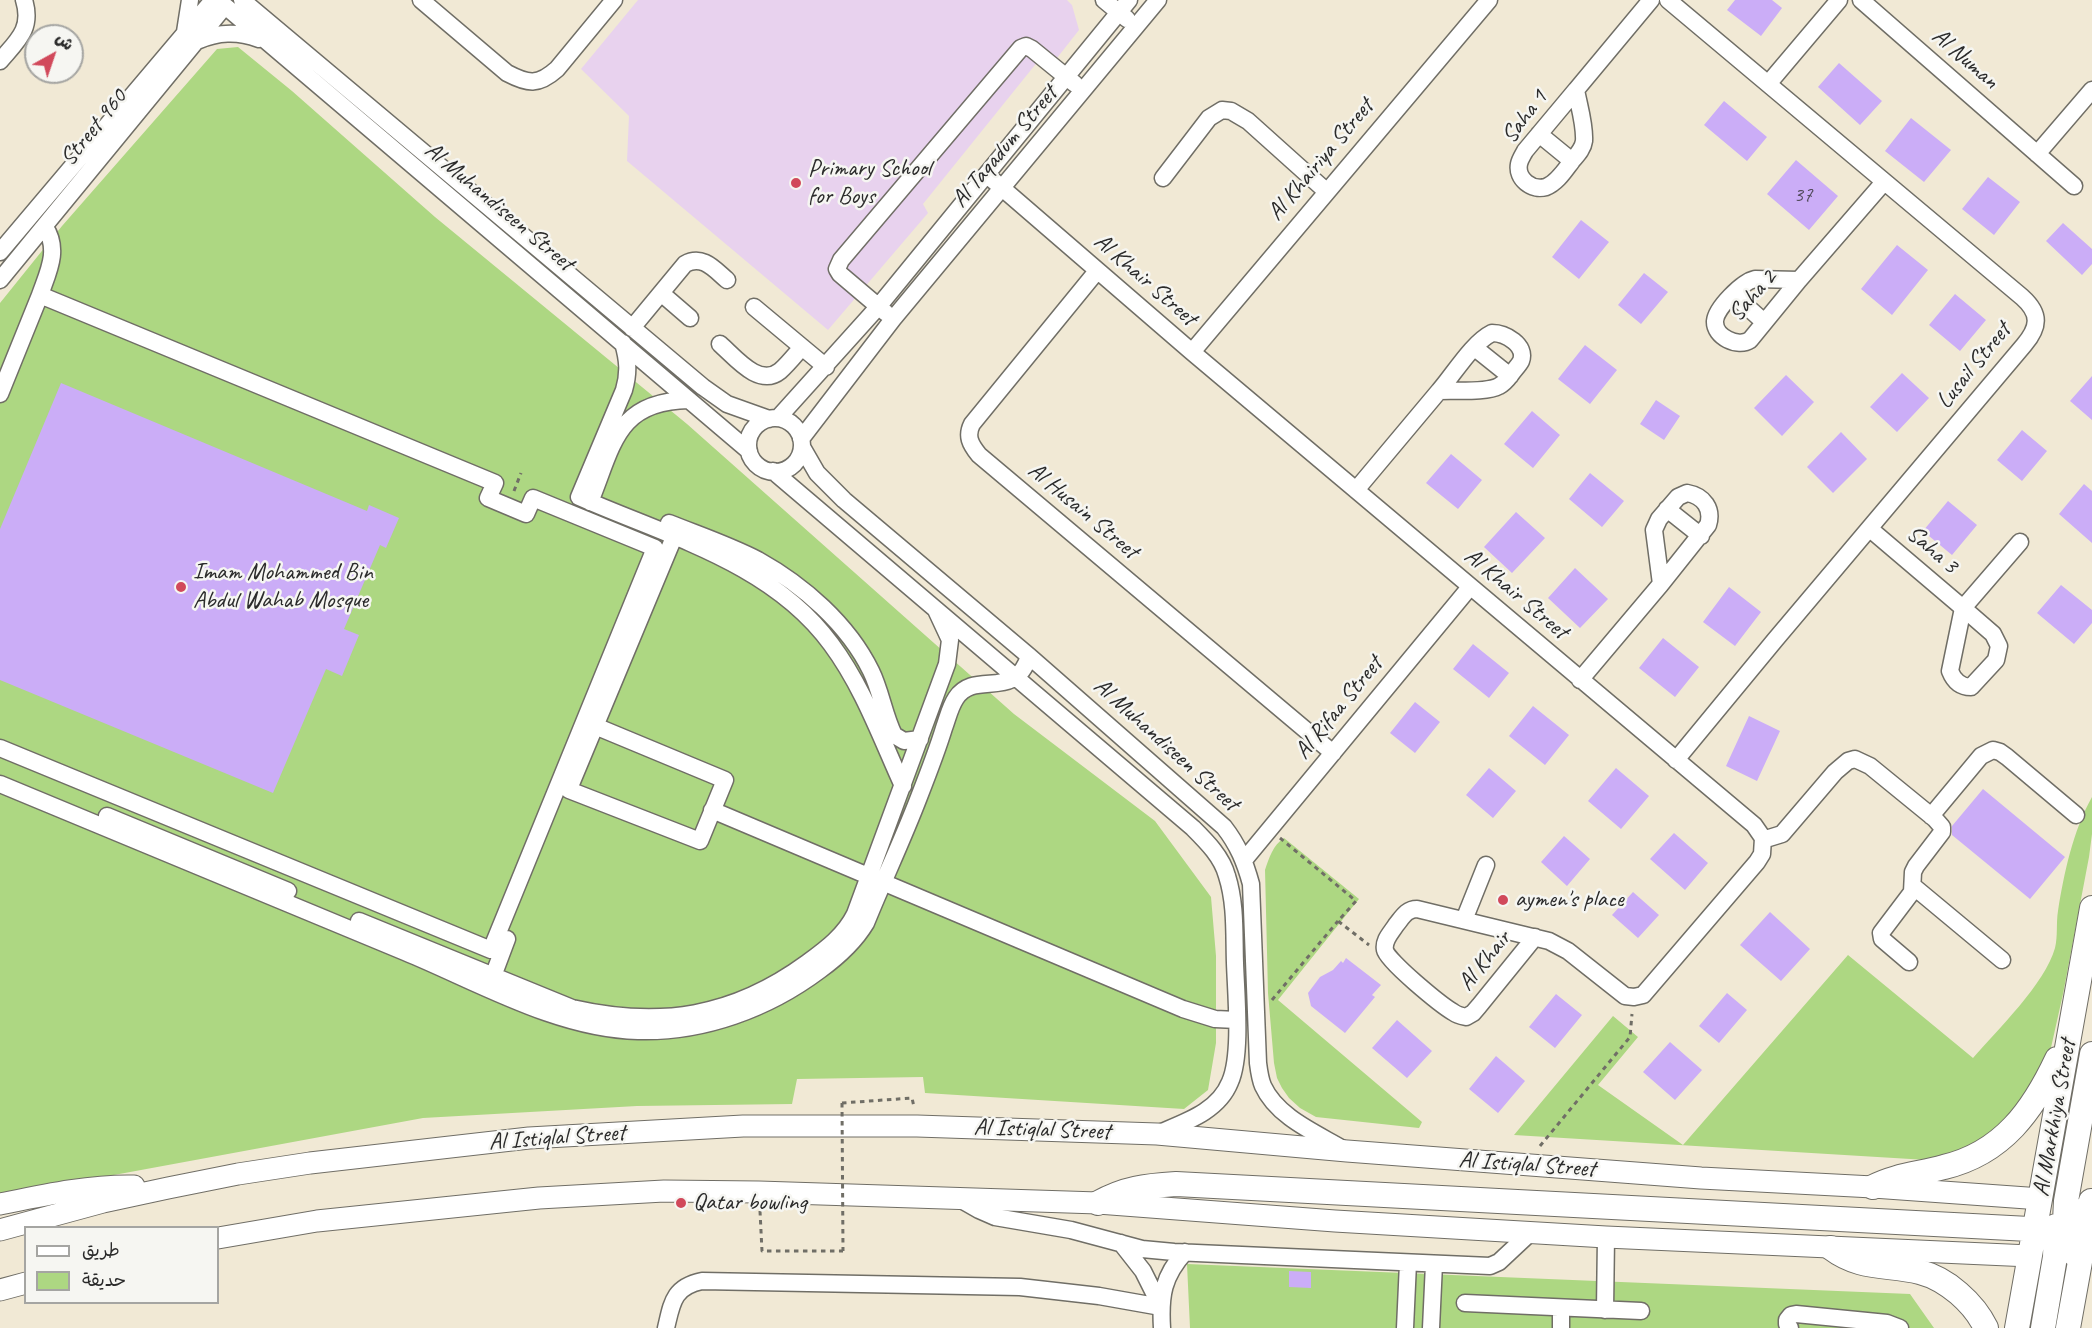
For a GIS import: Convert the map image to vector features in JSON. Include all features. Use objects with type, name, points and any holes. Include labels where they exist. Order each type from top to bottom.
[{"type":"highway","name":"Al Markhiya Street","points":[[2041,1199],[2092,908]]},
{"type":"highway","points":[[1873,1186],[1904,1175],[1947,1167],[1982,1151],[2002,1138],[2018,1124],[2033,1105],[2071,1029]]},
{"type":"highway","points":[[2043,1328],[2064,1230],[2092,1053]]},
{"type":"highway","points":[[1098,1203],[1117,1193],[1141,1186],[1176,1184],[2064,1230]]},
{"type":"highway","name":"Al Istiqlal Street","points":[[2041,1199],[2064,1230],[2092,1201]]},
{"type":"highway","name":"Al Markhiya Street","points":[[2017,1328],[2030,1256],[2064,1230]]},
{"type":"highway","points":[[2064,1230],[2086,1260],[2068,1328]]},
{"type":"highway","points":[[1831,1248],[1843,1257],[1859,1263],[1920,1272],[1934,1277],[1965,1299],[1986,1328]]},
{"type":"main road","name":"Al Istiqlal Street","points":[[0,1230],[103,1202],[238,1174],[310,1163],[530,1138],[743,1126],[906,1126],[1156,1134],[1701,1178],[1873,1186],[2041,1199]]},
{"type":"main road","points":[[0,1204],[80,1189],[114,1186],[168,1188]]},
{"type":"main road","points":[[219,1238],[317,1221],[539,1198],[664,1191],[1098,1203],[1606,1238],[2030,1256]]},
{"type":"main road","points":[[0,1290],[24,1284]]},
{"type":"street","points":[[0,61],[21,36],[27,23],[24,0]]},
{"type":"street","points":[[190,0],[190,38],[234,33],[246,34],[271,46]]},
{"type":"street","name":"Al Muhandiseen Street","points":[[242,0],[715,397],[727,404],[773,418]]},
{"type":"street","points":[[421,0],[507,74],[523,81],[535,82],[547,77],[557,69],[614,0]]},
{"type":"street","points":[[1104,0],[1124,6],[1136,27]]},
{"type":"street","name":"Al Taqadum Street","points":[[802,443],[893,320],[1158,0]]},
{"type":"street","name":"Al Khairiya Street","points":[[1192,352],[1326,190],[1489,0]]},
{"type":"street","name":"Saha 1","points":[[1576,90],[1584,140],[1581,150],[1560,176],[1549,185],[1535,188],[1527,184],[1520,173],[1520,161],[1539,134],[1651,0]]},
{"type":"street","name":"Lusail Street","points":[[1668,0],[2030,304],[2034,312],[2036,327],[2024,345],[1676,760]]},
{"type":"street","points":[[1768,84],[1839,0]]},
{"type":"street","name":"Al Numan","points":[[1861,0],[2074,186]]},
{"type":"street","name":"Street 960","points":[[0,280],[45,227],[218,2]]},
{"type":"street","name":"Al Muhandiseen Street","points":[[218,2],[749,451]]},
{"type":"street","name":"Al Taqadum Street","points":[[773,418],[826,367],[878,307],[1124,6]]},
{"type":"street","name":"Street 960","points":[[0,252],[190,38]]},
{"type":"street","points":[[893,320],[840,274],[837,269],[841,260],[1021,48],[1026,46],[1032,49],[1083,91]]},
{"type":"street","points":[[2037,154],[2092,90]]},
{"type":"street","points":[[1163,178],[1209,118],[1222,110],[1231,111],[1248,121],[1326,190]]},
{"type":"street","points":[[1539,134],[1572,161]]},
{"type":"street","name":"Al Khair Street","points":[[987,175],[1192,352],[1754,825],[1763,838]]},
{"type":"street","name":"Saha 2","points":[[1799,280],[1750,280],[1718,311],[1715,327],[1730,340],[1745,343],[1884,182]]},
{"type":"street","points":[[0,394],[52,261],[52,242],[45,227]]},
{"type":"street","points":[[632,328],[690,261],[702,261],[727,280]]},
{"type":"street","name":"Al Husain Street","points":[[1097,271],[972,424],[968,431],[972,447],[1333,753]]},
{"type":"street","points":[[661,293],[690,318]]},
{"type":"street","points":[[1733,294],[1764,322]]},
{"type":"street","points":[[0,748],[491,950],[655,548],[533,498],[526,514],[488,498],[495,483],[40,295]]},
{"type":"street","points":[[754,307],[826,367]]},
{"type":"street","points":[[1356,490],[1485,336],[1500,333],[1508,336],[1519,347],[1522,354],[1520,363],[1502,384],[1492,388],[1439,391]]},
{"type":"street","points":[[623,343],[628,360],[628,376],[579,497],[592,497],[725,545],[757,560],[801,590],[822,607],[855,643],[877,684],[894,735],[904,741],[920,740]]},
{"type":"street","points":[[720,344],[756,374],[767,376],[779,372],[802,346]]},
{"type":"street","points":[[1475,348],[1510,376]]},
{"type":"street","points":[[592,497],[616,436],[626,422],[640,410],[651,406],[668,401],[689,400]]},
{"type":"street","points":[[773,418],[793,425],[802,443],[795,462],[789,468],[773,471],[758,465],[749,451],[751,434],[761,422],[773,418]]},
{"type":"street","name":"Al Muhandiseen Street","points":[[802,443],[817,473],[844,500],[1029,656],[1224,826],[1245,859],[1252,893],[1258,1063],[1263,1086],[1275,1103],[1291,1117],[1347,1151]]},
{"type":"street","name":"Al Muhandiseen Street","points":[[773,471],[1193,828],[1219,858],[1227,874],[1231,892],[1237,1020],[1234,1067],[1230,1083],[1220,1099],[1207,1111],[1156,1134]]},
{"type":"street","points":[[1580,680],[1661,584],[1701,536],[1708,525],[1711,517],[1708,506],[1693,494],[1687,493],[1678,497],[1659,519],[1654,530],[1661,584]]},
{"type":"street","points":[[592,497],[720,557],[781,592],[810,619],[831,644],[859,689],[903,786]]},
{"type":"street","points":[[1667,509],[1701,536]]},
{"type":"street","name":"Saha 3","points":[[1870,529],[1963,608],[2020,542]]},
{"type":"street","points":[[491,982],[674,537]]},
{"type":"street","name":"Al Rifaa Street","points":[[1245,859],[1470,587]]},
{"type":"street","points":[[0,772],[220,861],[575,1022],[637,1031],[720,1021],[756,1008],[806,981],[848,947],[862,931],[903,786],[949,656],[950,640],[936,610]]},
{"type":"street","points":[[876,880],[919,798],[948,715],[958,695],[972,685],[995,685],[1015,678],[1026,665],[1029,656]]},
{"type":"street","points":[[569,790],[700,841],[725,780],[595,726]]},
{"type":"street","points":[[1931,816],[1981,756],[1992,750],[2007,757],[2076,815]]},
{"type":"street","points":[[1535,937],[1558,945],[1625,996],[1634,997],[1643,994],[1651,988],[1757,862],[1762,854],[1763,838],[1782,834],[1835,772],[1848,761],[1855,759],[1870,766],[1931,816],[1942,828],[1942,832],[1913,872],[1913,886],[1908,898],[1881,933],[1882,939],[1909,962]]},
{"type":"street","points":[[0,784],[491,982]]},
{"type":"street","points":[[712,810],[1183,1009],[1215,1019],[1237,1020]]},
{"type":"street","points":[[1464,920],[1486,865]]},
{"type":"street","points":[[1913,886],[2002,960]]},
{"type":"street","name":"Al Khair","points":[[1412,909],[1535,937],[1473,1013],[1466,1017],[1453,1012],[1393,963],[1385,951],[1387,938],[1405,914],[1412,909]]},
{"type":"street","points":[[958,1198],[994,1217],[1071,1230],[1142,1249],[1185,1252],[1490,1266],[1499,1262],[1530,1233]]},
{"type":"street","points":[[1605,1310],[1606,1238]]},
{"type":"street","points":[[1121,1243],[1143,1271],[1161,1306]]},
{"type":"street","points":[[1162,1328],[1161,1306],[1167,1275],[1185,1252]]},
{"type":"street","points":[[1405,1328],[1408,1263]]},
{"type":"street","points":[[1431,1328],[1434,1264]]},
{"type":"street","points":[[666,1328],[676,1296],[687,1286],[702,1281],[1020,1287],[1161,1306]]},
{"type":"street","points":[[1464,1303],[1641,1311]]},
{"type":"street","points":[[1561,1308],[1561,1328]]},
{"type":"street","points":[[1790,1328],[1787,1320],[1791,1315],[1796,1314],[1887,1323],[1900,1328]]},
{"type":"path","points":[[515,490],[521,473]]},
{"type":"path","points":[[1256,1015],[1356,901],[1269,829]]},
{"type":"path","points":[[1338,921],[1370,946],[1385,951]]},
{"type":"path","points":[[1525,1165],[1630,1037],[1634,997]]},
{"type":"path","points":[[759,1192],[762,1251],[843,1251],[842,1103],[912,1098]]},
{"type":"shaded area","name":"Primary School for Boys","points":[[638,0],[1067,0],[1072,5],[1079,30],[1057,58],[1047,50],[923,204],[928,213],[828,330],[627,161],[629,116],[581,69]]},
{"type":"green space","points":[[238,47],[292,91],[435,217],[687,424],[1014,714],[1155,821],[1211,897],[1216,956],[1216,1043],[1208,1090],[1184,1109],[925,1093],[923,1077],[797,1079],[792,1104],[637,1106],[423,1118],[0,1196],[0,303],[62,226],[217,49]]},
{"type":"green space","points":[[2092,797],[2092,834],[2089,857],[2046,1070],[1988,1141],[1927,1160],[1514,1135],[1613,1016],[1638,1037],[1598,1085],[1683,1145],[1848,955],[1973,1058],[2020,1006],[2050,962],[2056,943],[2058,911],[2070,852]]},
{"type":"green space","points":[[1284,838],[1359,899],[1278,1000],[1422,1122],[1419,1128],[1316,1117],[1300,1108],[1289,1098],[1277,1078],[1268,993],[1265,870],[1274,848]]},
{"type":"green space","points":[[1187,1264],[1910,1294],[1934,1328],[1190,1328]]},
{"type":"building","points":[[1735,0],[1772,0],[1782,8],[1761,36],[1727,10]]},
{"type":"building","points":[[1839,63],[1882,101],[1860,125],[1818,87]]},
{"type":"building","points":[[1724,101],[1767,137],[1747,161],[1704,125]]},
{"type":"building","points":[[1911,118],[1951,150],[1924,182],[1885,151]]},
{"type":"building","points":[[1796,160],[1838,196],[1809,230],[1767,194]]},
{"type":"building","points":[[1988,177],[2020,202],[1994,235],[1962,209]]},
{"type":"building","points":[[1581,220],[1609,242],[1579,279],[1552,257]]},
{"type":"building","points":[[2063,223],[2092,249],[2092,264],[2082,275],[2046,241]]},
{"type":"building","points":[[1897,245],[1928,270],[1892,315],[1861,289]]},
{"type":"building","points":[[1644,273],[1668,292],[1641,324],[1618,305]]},
{"type":"building","points":[[1955,294],[1986,320],[1960,351],[1929,325]]},
{"type":"building","points":[[1585,345],[1617,370],[1590,404],[1558,379]]},
{"type":"building","points":[[1902,373],[1929,398],[1897,432],[1870,407]]},
{"type":"building","points":[[1786,375],[1814,402],[1782,436],[1754,408]]},
{"type":"building","points":[[2092,376],[2092,420],[2070,401]]},
{"type":"building","name":"Imam Mohammed Bin Abdul Wahab Mosque","points":[[61,383],[367,511],[369,505],[399,518],[386,548],[380,545],[344,629],[359,635],[342,676],[326,669],[273,793],[0,680],[0,529]]},
{"type":"building","points":[[1656,400],[1680,416],[1664,440],[1640,424]]},
{"type":"building","points":[[1532,411],[1560,435],[1533,468],[1504,444]]},
{"type":"building","points":[[2022,430],[2047,451],[2022,481],[1997,460]]},
{"type":"building","points":[[1841,432],[1867,459],[1833,493],[1807,467]]},
{"type":"building","points":[[1451,454],[1482,480],[1458,509],[1426,483]]},
{"type":"building","points":[[1590,473],[1624,501],[1602,527],[1569,499]]},
{"type":"building","points":[[2084,484],[2092,491],[2092,543],[2059,514]]},
{"type":"building","points":[[1948,501],[1977,525],[1952,555],[1923,531]]},
{"type":"building","points":[[1516,512],[1545,538],[1512,573],[1484,547]]},
{"type":"building","points":[[1575,568],[1608,599],[1580,628],[1548,598]]},
{"type":"building","points":[[2061,585],[2092,610],[2092,623],[2074,644],[2037,613]]},
{"type":"building","points":[[1729,587],[1761,612],[1735,646],[1703,622]]},
{"type":"building","points":[[1663,638],[1699,667],[1675,697],[1639,668]]},
{"type":"building","points":[[1473,644],[1509,673],[1489,698],[1453,669]]},
{"type":"building","points":[[1415,702],[1440,722],[1415,753],[1390,733]]},
{"type":"building","points":[[1533,706],[1569,735],[1545,765],[1509,736]]},
{"type":"building","points":[[1749,716],[1780,731],[1757,781],[1726,766]]},
{"type":"building","points":[[1489,768],[1516,791],[1493,818],[1466,795]]},
{"type":"building","points":[[1616,768],[1649,796],[1621,829],[1588,801]]},
{"type":"building","points":[[1983,789],[2065,857],[2030,899],[1952,835],[1952,826]]},
{"type":"building","points":[[1674,833],[1708,863],[1685,890],[1650,859]]},
{"type":"building","points":[[1564,836],[1590,859],[1567,886],[1541,862]]},
{"type":"building","points":[[1633,892],[1659,915],[1638,938],[1612,915]]},
{"type":"building","points":[[1770,912],[1810,949],[1781,981],[1740,945]]},
{"type":"building","points":[[1346,958],[1381,985],[1372,995],[1375,997],[1345,1033],[1311,1006],[1308,993],[1320,977],[1333,970],[1341,961],[1343,963]]},
{"type":"building","points":[[1727,993],[1747,1010],[1719,1043],[1699,1026]]},
{"type":"building","points":[[1556,994],[1582,1015],[1555,1048],[1529,1027]]},
{"type":"building","points":[[1397,1020],[1432,1051],[1407,1078],[1372,1048]]},
{"type":"building","points":[[1670,1042],[1702,1070],[1675,1100],[1643,1072]]},
{"type":"building","points":[[1496,1056],[1525,1081],[1498,1113],[1469,1089]]},
{"type":"building","points":[[1289,1271],[1311,1272],[1311,1288],[1289,1287]]},
{"type":"place","name":"Primary School for Boys","points":[[796,183]]},
{"type":"place","name":"Imam Mohammed Bin Abdul Wahab Mosque","points":[[181,587]]},
{"type":"place","name":"aymen's place","points":[[1503,900]]},
{"type":"place","name":"Qatar bowling","points":[[681,1203]]}]
